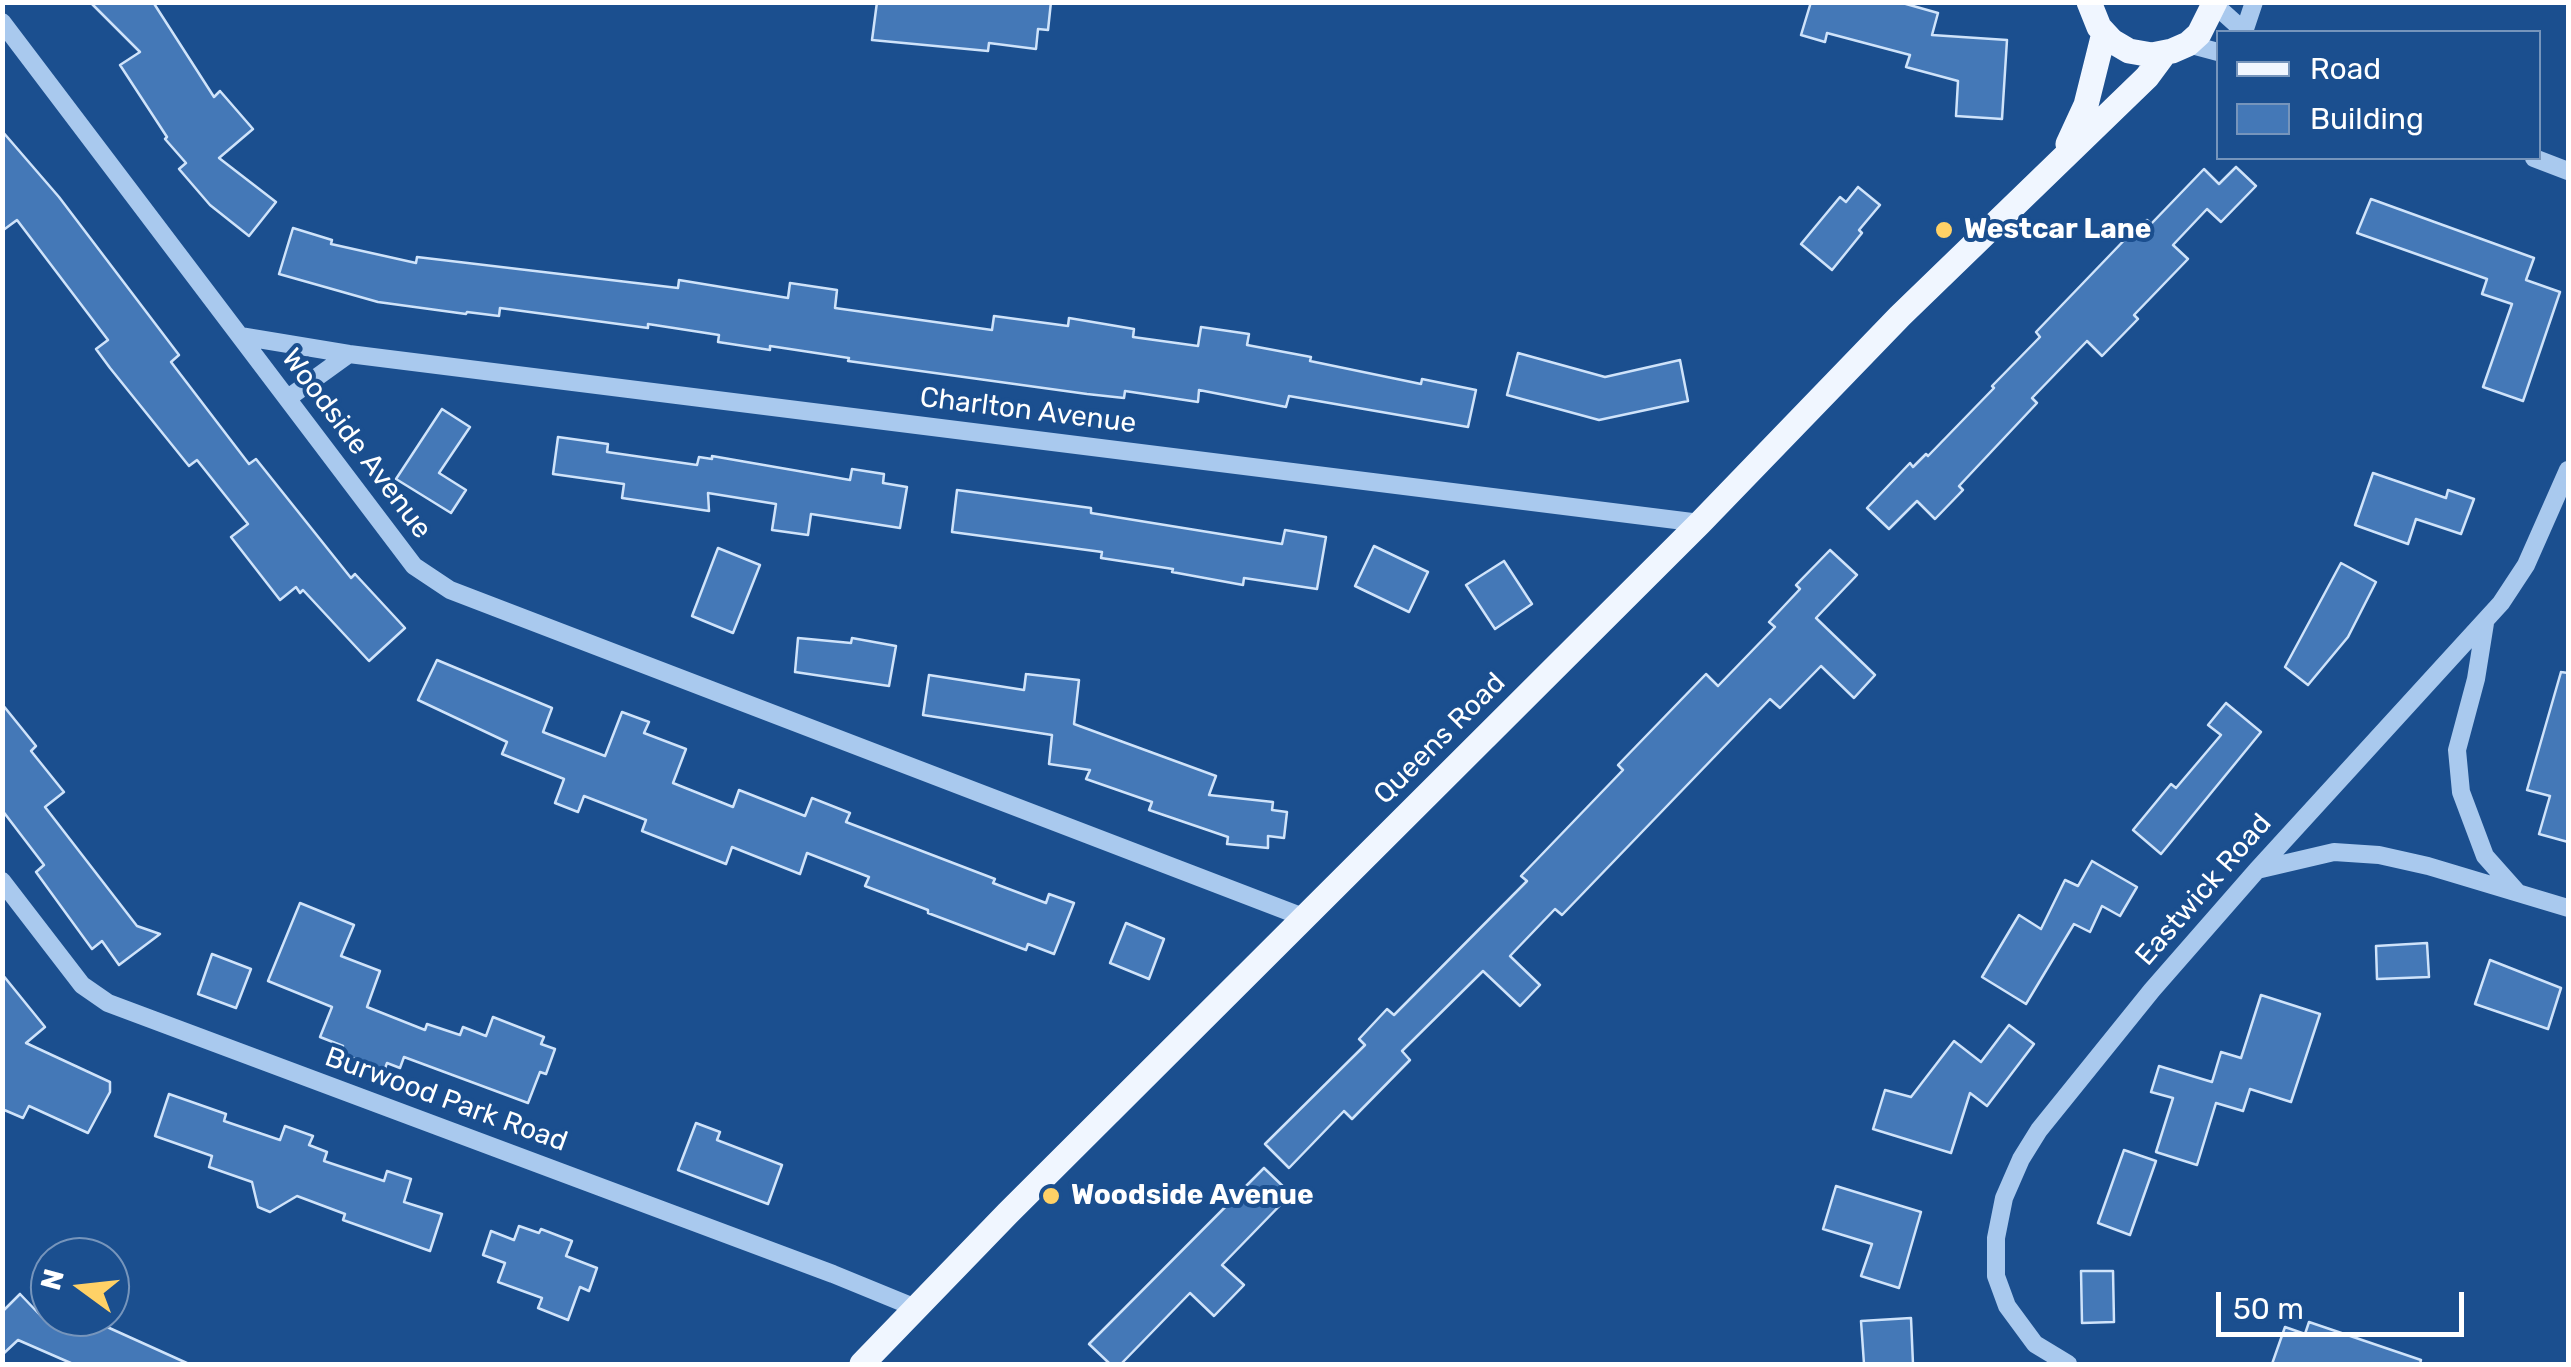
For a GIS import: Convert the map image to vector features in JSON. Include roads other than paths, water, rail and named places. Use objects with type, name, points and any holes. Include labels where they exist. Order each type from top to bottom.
[{"type":"main road","points":[[2086,4],[2104,33],[2130,51],[2176,49]]},
{"type":"main road","name":"Queens Road","points":[[862,1364],[1303,917],[1700,523],[1900,316],[2176,49],[2200,34],[2215,4]]},
{"type":"main road","name":"Queens Road","points":[[2062,158],[2086,105],[2104,33]]},
{"type":"street","points":[[2246,30],[2254,2]]},
{"type":"street","points":[[2215,4],[2243,30]]},
{"type":"street","name":"Woodside Avenue","points":[[2,22],[414,566],[450,590],[1303,917]]},
{"type":"street","points":[[2176,49],[2216,52]]},
{"type":"street","points":[[2539,160],[2568,171]]},
{"type":"street","name":"Charlton Avenue","points":[[240,336],[349,354],[1700,523]]},
{"type":"street","points":[[288,398],[349,354]]},
{"type":"street","name":"Eastwick Road","points":[[2068,1364],[2035,1344],[2008,1306],[1996,1276],[1996,1238],[2004,1198],[2021,1159],[2039,1130],[2152,990],[2486,622],[2526,565],[2568,470]]},
{"type":"street","points":[[2486,622],[2457,750],[2461,792],[2485,856],[2517,893]]},
{"type":"street","points":[[2257,870],[2334,852],[2379,855],[2568,908]]},
{"type":"street","name":"Burwood Park Road","points":[[2,881],[82,985],[108,1003],[916,1308]]},
{"type":"place","name":"Westcar Lane","points":[[1944,230]]},
{"type":"place","name":"Woodside Avenue","points":[[1051,1196]]}]
